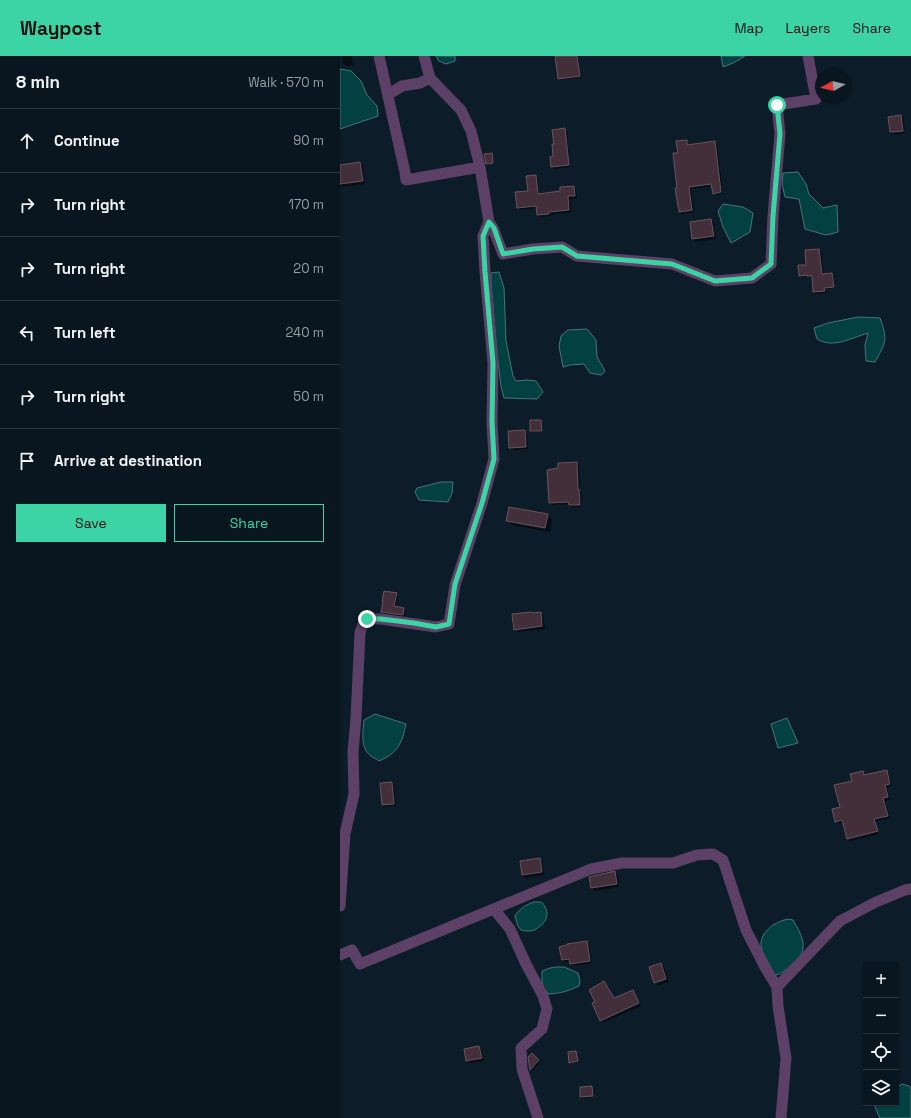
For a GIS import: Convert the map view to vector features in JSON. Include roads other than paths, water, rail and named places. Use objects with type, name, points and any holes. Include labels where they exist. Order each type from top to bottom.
[{"type":"street","points":[[379,56],[389,94],[406,180],[480,167]]},
{"type":"street","points":[[424,56],[430,78],[462,110],[471,131],[480,167],[489,222],[494,228],[503,254],[533,249],[562,247],[577,256],[672,264],[715,281],[752,278],[771,264],[773,216],[780,134],[777,105],[816,99],[808,56]]},
{"type":"street","points":[[389,94],[402,86],[420,83],[430,78]]},
{"type":"street","points":[[340,906],[345,834],[354,794],[353,752],[360,633],[363,624],[367,619],[381,619],[436,627],[449,624],[455,584],[482,503],[494,459],[492,422],[493,363],[483,236],[489,222]]},
{"type":"street","points":[[340,955],[352,950],[360,964],[591,869],[622,863],[673,863],[697,855],[713,854],[723,860],[746,930],[777,987],[778,1006],[786,1058],[780,1118]]},
{"type":"street","points":[[777,987],[840,921],[876,902],[911,889]]},
{"type":"street","points":[[494,909],[510,929],[543,996],[547,1009],[542,1030],[521,1048],[522,1069],[538,1118]]}]
